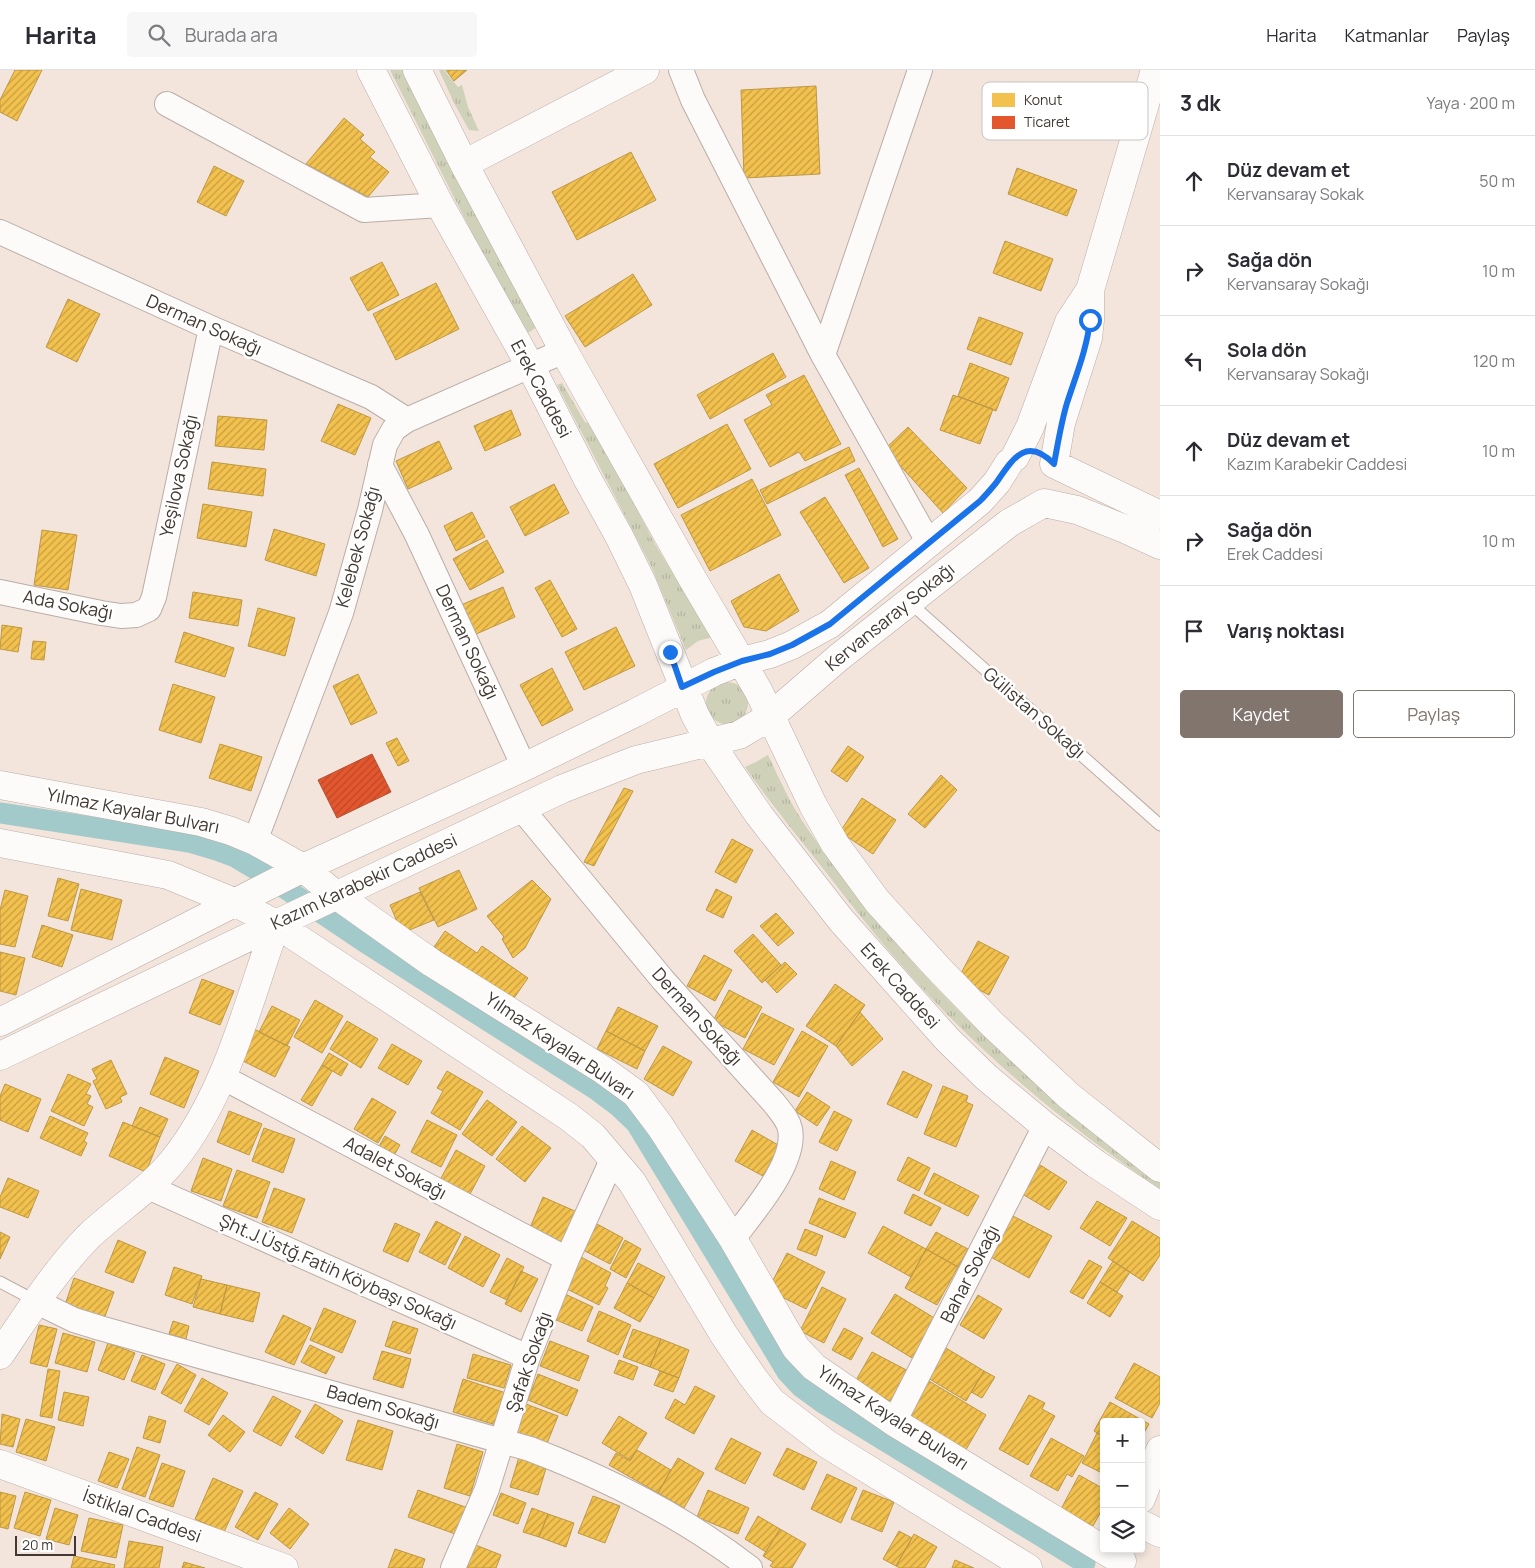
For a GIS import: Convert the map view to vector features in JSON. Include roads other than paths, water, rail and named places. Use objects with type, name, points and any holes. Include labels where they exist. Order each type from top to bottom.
[{"type":"street","name":"Erek Caddesi","points":[[371,70],[440,206],[530,366],[587,478],[620,536],[643,585],[682,687],[700,724],[708,732],[718,736],[729,737],[740,734]]},
{"type":"street","points":[[417,70],[464,164],[564,351],[692,578],[758,690],[813,805],[831,836],[877,901],[992,1024],[1069,1096],[1160,1168]]},
{"type":"street","points":[[464,164],[645,70]]},
{"type":"street","points":[[681,70],[693,100],[823,355],[930,543]]},
{"type":"street","points":[[823,355],[920,70]]},
{"type":"street","points":[[1148,94],[1155,70]]},
{"type":"street","points":[[167,104],[364,210],[440,206]]},
{"type":"street","points":[[1134,140],[1090,290],[1069,322],[1030,428],[1005,471],[1004,480],[1006,489],[1017,502],[1026,505],[1044,503],[1077,510],[1160,545]]},
{"type":"street","name":"Derman Sokağı","points":[[0,232],[371,398],[407,420]]},
{"type":"street","name":"Kervansaray Sokağı","points":[[740,734],[771,716],[838,658],[1008,523],[1051,498],[1056,490],[1058,481],[1058,472],[1054,464],[1061,423],[1088,338],[1090,290]]},
{"type":"street","name":"Yeşilova Sokağı","points":[[136,615],[148,609],[154,597],[211,328]]},
{"type":"street","name":"Kelebek Sokağı","points":[[254,841],[341,613],[370,510],[385,445],[394,430],[407,420],[564,351]]},
{"type":"street","points":[[1012,460],[1022,453],[1031,451],[1040,453],[1048,457],[1054,464],[1160,515]]},
{"type":"street","name":"Kervansaray Sokağı","points":[[714,672],[792,645],[830,624],[980,501],[997,482],[1012,460]]},
{"type":"street","name":"Derman Sokağı","points":[[380,465],[413,526],[524,766]]},
{"type":"street","name":"Ada Sokağı","points":[[0,592],[101,613],[121,616],[136,615]]},
{"type":"street","points":[[695,715],[692,705],[696,690],[705,677],[724,669],[745,674],[753,681],[761,700],[760,711],[756,721],[749,729],[740,734]]},
{"type":"street","name":"Kazım Karabekir Caddesi","points":[[6,1015],[236,903],[303,868],[524,766],[635,713],[714,672]]},
{"type":"street","name":"Erek Caddesi","points":[[695,715],[710,742],[759,814],[841,920],[947,1039],[986,1077],[1045,1126],[1096,1164],[1160,1206]]},
{"type":"street","name":"Kazım Karabekir Caddesi","points":[[0,1056],[521,808],[636,760],[740,734]]},
{"type":"street","name":"Yılmaz Kayalar Bulvarı","points":[[0,785],[201,822],[231,831],[254,841],[303,868],[336,895],[432,963],[603,1070],[636,1094],[660,1126],[733,1239],[796,1348],[814,1367],[894,1422],[1123,1560]]},
{"type":"street","name":"Derman Sokağı","points":[[521,808],[663,980],[785,1117],[790,1128],[791,1142],[787,1158],[777,1177],[733,1239]]},
{"type":"street","points":[[0,843],[168,875],[236,903],[276,924],[569,1116],[592,1136],[632,1182],[724,1335],[772,1402],[827,1444],[1028,1568]]},
{"type":"street","points":[[0,1355],[67,1259],[89,1236],[148,1187],[172,1162],[188,1139],[222,1077],[276,924]]},
{"type":"street","name":"Adalet Sokağı","points":[[222,1077],[567,1259]]},
{"type":"street","name":"Bahar Sokağı","points":[[894,1422],[1045,1126]]},
{"type":"street","name":"Şafak Sokağı","points":[[453,1568],[487,1489],[528,1357],[567,1259],[613,1158]]},
{"type":"street","name":"Şht.J.Üstğ.Fatih Köybaşı Sokağı","points":[[148,1187],[528,1357]]},
{"type":"street","name":"Badem Sokağı","points":[[37,1302],[74,1320],[100,1328],[503,1441],[561,1461],[623,1491],[726,1549],[750,1568]]},
{"type":"street","points":[[1145,1489],[1160,1450]]},
{"type":"street","name":"İstiklal Caddesi","points":[[0,1464],[284,1568]]},
{"type":"street","points":[[1145,1526],[1160,1533]]},
{"type":"lane","name":"Gülistan Sokağı","points":[[908,602],[1160,824]]},
{"type":"lane","name":"Badem Sokağı","points":[[0,1282],[37,1302]]},
{"type":"waterway","points":[[0,813],[189,842],[235,857],[598,1091],[636,1123],[787,1372],[801,1387],[823,1403],[1085,1563]]}]
